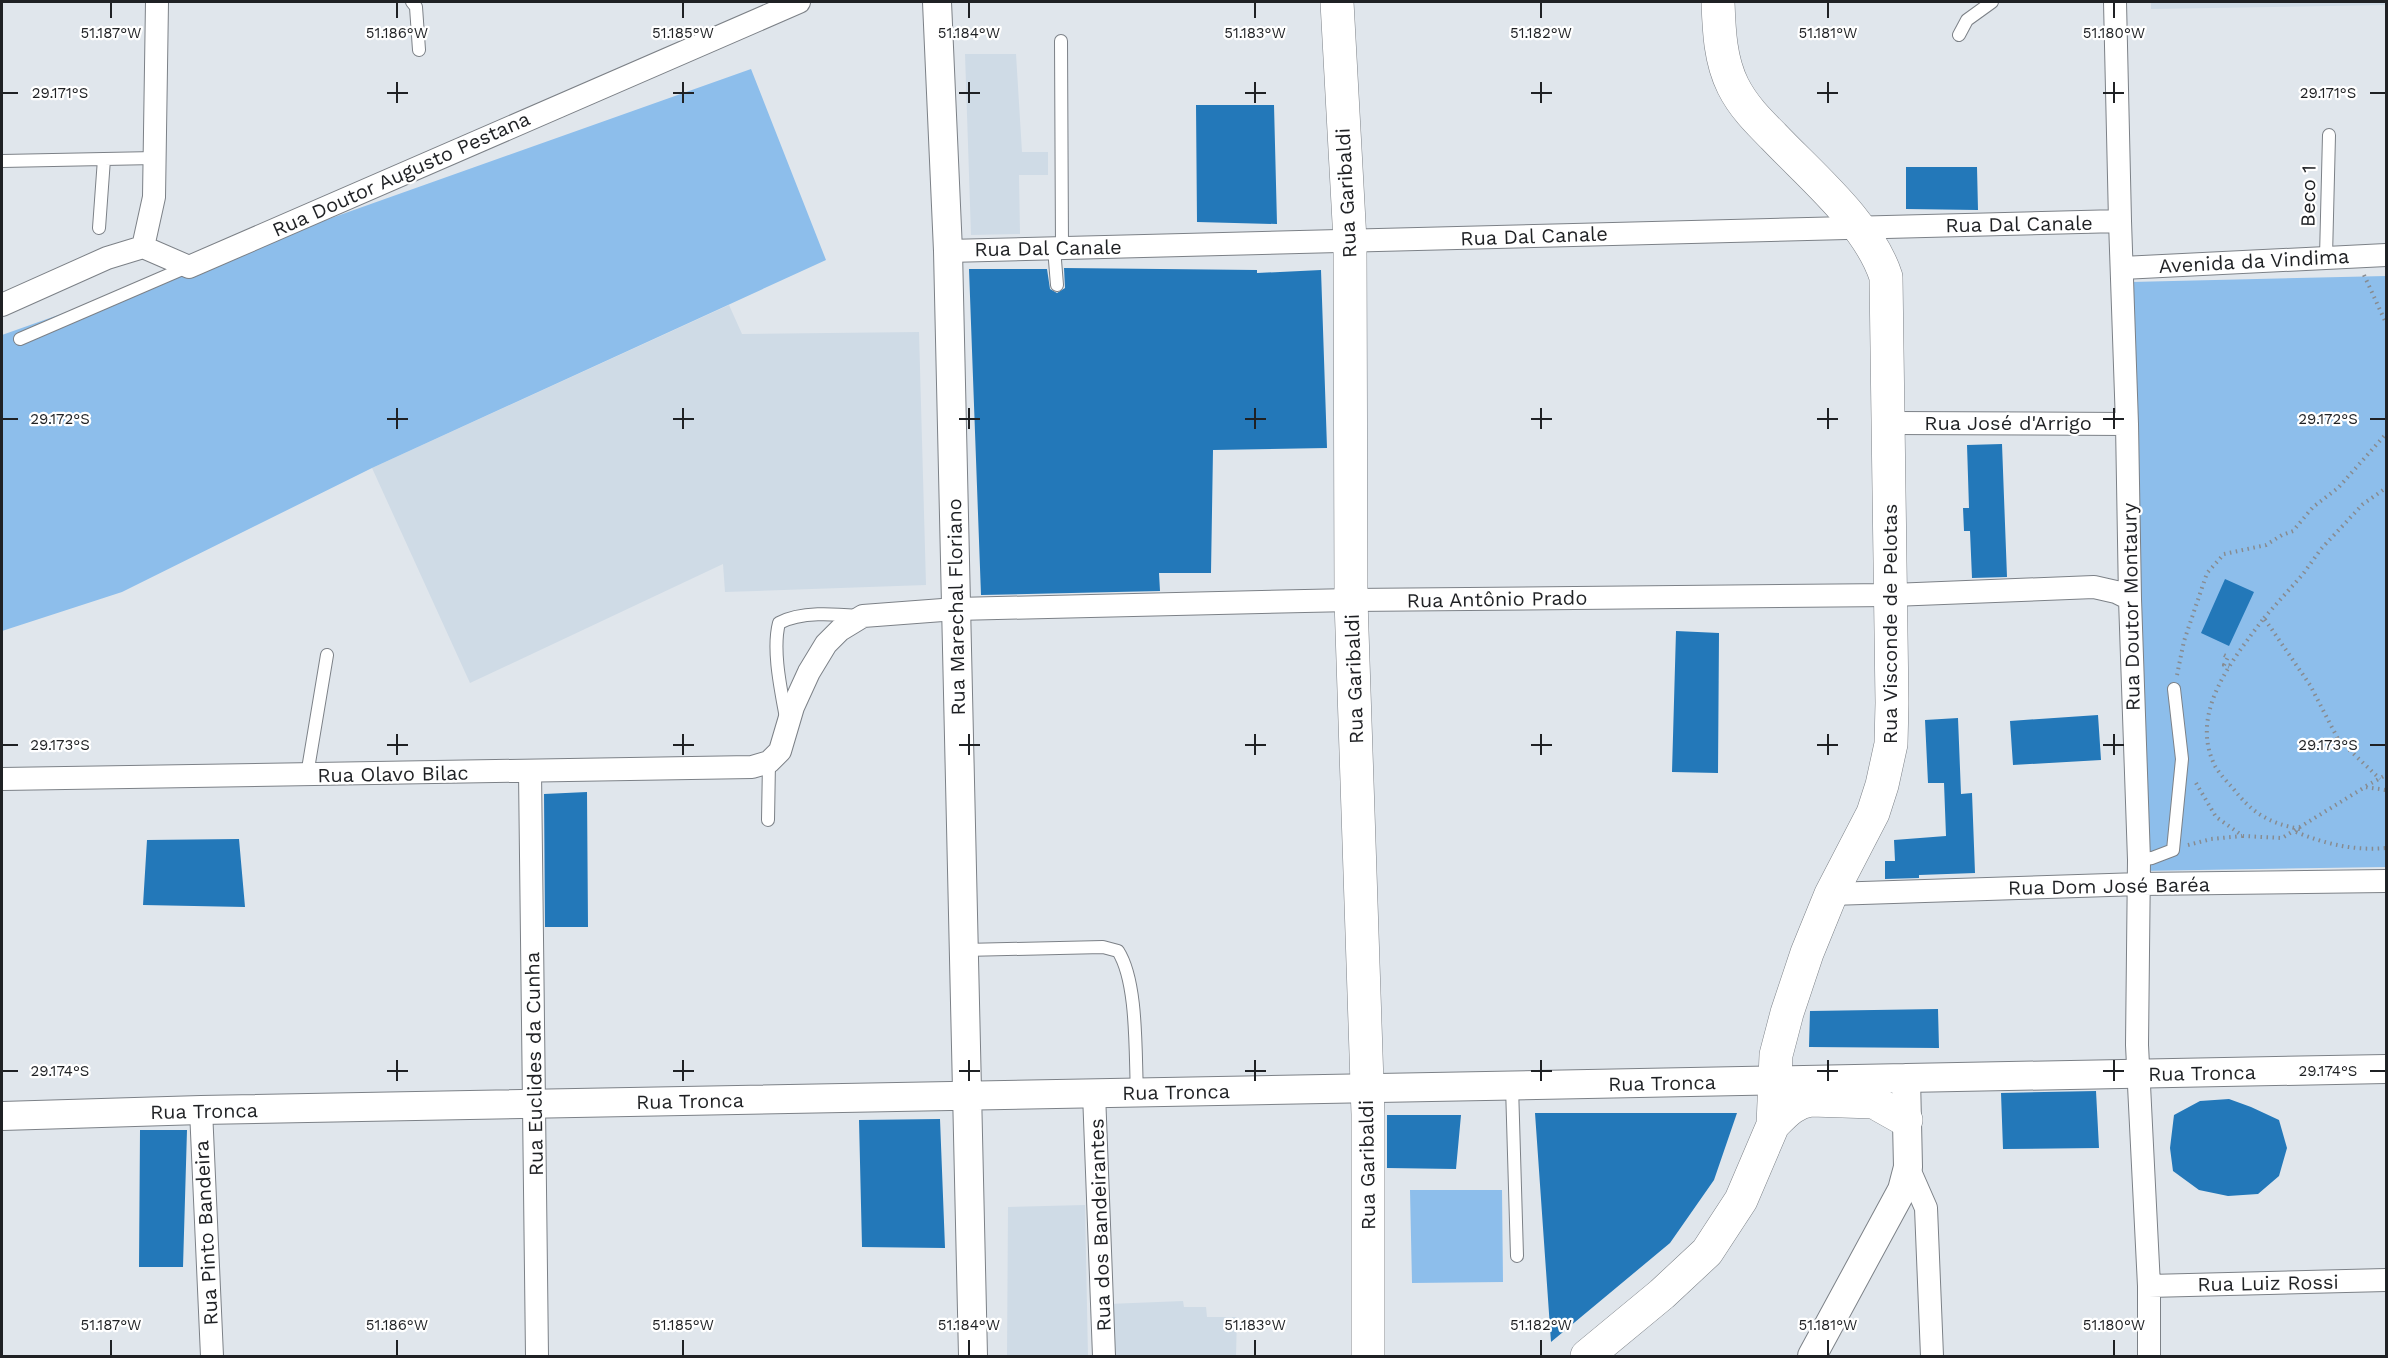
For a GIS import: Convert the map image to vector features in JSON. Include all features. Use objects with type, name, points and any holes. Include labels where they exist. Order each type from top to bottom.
[{"type":"main road","name":"Rua Garibaldi","points":[[1337,2],[1350,241],[1352,600],[1367,1088],[1368,1356]]},
{"type":"main road","name":"Rua Visconde de Pelotas","points":[[1587,1356],[1662,1294],[1707,1252],[1741,1200],[1773,1125],[1776,1055],[1787,1012],[1807,952],[1831,894],[1873,813],[1891,744],[1892,595],[1886,277],[1880,256],[1860,228],[1747,109],[1732,86],[1724,61],[1719,31],[1719,2]]},
{"type":"main road","points":[[1773,1125],[1789,1109],[1800,1102],[1811,1100],[1874,1102],[1906,1120]]},
{"type":"street","points":[[143,247],[154,197],[157,2]]},
{"type":"street","name":"Rua Doutor Augusto Pestana","points":[[189,267],[799,2]]},
{"type":"street","name":"Rua Marechal Floriano","points":[[937,2],[948,251],[973,1356]]},
{"type":"street","name":"Rua Doutor Montaury","points":[[2115,2],[2130,599],[2140,884],[2137,1046],[2149,1286],[2149,1356]]},
{"type":"street","name":"Rua Dal Canale","points":[[948,251],[2120,221]]},
{"type":"street","points":[[2,305],[107,258],[143,247],[189,267]]},
{"type":"street","name":"Avenida da Vindima","points":[[2122,268],[2386,255]]},
{"type":"street","name":"Rua José d'Arrigo","points":[[1889,423],[2127,424]]},
{"type":"street","name":"Rua Antônio Prado","points":[[774,756],[809,672],[826,644],[840,630],[863,616],[956,609],[1352,600],[1892,595],[2094,587],[2116,592],[2130,599]]},
{"type":"street","name":"Rua Olavo Bilac","points":[[2,779],[752,767],[774,756]]},
{"type":"street","name":"Rua Euclides da Cunha","points":[[530,772],[537,1356]]},
{"type":"street","name":"Rua Dom José Baréa","points":[[1831,894],[2140,884],[2386,881]]},
{"type":"street","name":"Rua Tronca","points":[[2,1116],[201,1110],[2386,1069]]},
{"type":"street","points":[[1812,1356],[1897,1201],[1908,1167],[1906,1078]]},
{"type":"street","name":"Rua dos Bandeirantes","points":[[1094,1093],[1104,1356]]},
{"type":"street","name":"Rua Pinto Bandeira","points":[[201,1110],[212,1356]]},
{"type":"street","points":[[1908,1167],[1926,1208],[1932,1356]]},
{"type":"street","name":"Rua Luiz Rossi","points":[[2149,1286],[2386,1280]]},
{"type":"lane","points":[[412,2],[416,7],[419,50]]},
{"type":"lane","points":[[1959,35],[1967,20],[1992,2]]},
{"type":"lane","points":[[1057,285],[1060,41]]},
{"type":"lane","name":"Beco 1","points":[[2326,257],[2329,135]]},
{"type":"lane","points":[[99,228],[104,159]]},
{"type":"lane","points":[[2,161],[155,159]]},
{"type":"lane","points":[[20,339],[189,267]]},
{"type":"lane","name":"Rua Antônio Prado","points":[[788,725],[781,690],[776,633],[779,623],[790,617],[863,616]]},
{"type":"lane","points":[[307,775],[327,655]]},
{"type":"lane","points":[[2139,860],[2173,850],[2182,759],[2174,690]]},
{"type":"lane","points":[[768,820],[774,756]]},
{"type":"lane","points":[[964,950],[1103,947],[1118,951],[1126,964],[1130,982],[1137,1092]]},
{"type":"lane","points":[[1512,1086],[1516,1256]]},
{"type":"path","points":[[2354,256],[2376,296],[2386,323]]},
{"type":"path","points":[[2174,690],[2184,641],[2207,573],[2224,554],[2265,545],[2293,531],[2313,507],[2338,488],[2386,434]]},
{"type":"path","points":[[2386,488],[2363,504],[2321,549],[2303,574],[2264,618],[2229,667],[2212,700],[2207,722],[2208,744],[2215,766],[2238,796],[2256,812],[2275,824],[2339,847],[2365,850],[2386,848]]},
{"type":"path","points":[[2264,618],[2310,685],[2338,739],[2380,779]]},
{"type":"path","points":[[2224,655],[2228,657],[2224,665],[2229,667]]},
{"type":"path","points":[[2182,759],[2216,817],[2244,836]]},
{"type":"path","points":[[2173,850],[2211,839],[2244,836],[2282,838],[2386,775]]},
{"type":"path","points":[[2365,787],[2386,790]]},
{"type":"shaded area","points":[[2151,2],[2386,2],[2386,5],[2151,9]]},
{"type":"shaded area","points":[[965,54],[1016,54],[1022,152],[1048,152],[1048,175],[1019,175],[1020,234],[971,235]]},
{"type":"shaded area","points":[[751,69],[826,260],[372,468],[122,592],[2,631],[2,335]]},
{"type":"shaded area","points":[[2386,276],[2386,867],[2139,871],[2131,282]]},
{"type":"shaded area","points":[[729,305],[742,334],[919,332],[926,585],[725,592],[723,564],[470,683],[372,468]]},
{"type":"shaded area","points":[[1410,1190],[1502,1190],[1503,1282],[1412,1283]]},
{"type":"shaded area","points":[[1085,1205],[1088,1356],[1007,1356],[1008,1207]]},
{"type":"shaded area","points":[[1183,1301],[1184,1307],[1206,1307],[1207,1317],[1237,1317],[1236,1356],[1110,1356],[1108,1304]]},
{"type":"building","points":[[1196,105],[1274,105],[1277,224],[1197,222]]},
{"type":"building","points":[[1906,167],[1977,167],[1978,210],[1906,209]]},
{"type":"building","points":[[1064,268],[1257,270],[1257,273],[1321,270],[1327,448],[1213,450],[1211,573],[1159,573],[1160,591],[981,595],[969,269],[1047,269],[1050,289],[1057,293],[1065,288]]},
{"type":"building","points":[[2002,444],[2007,577],[1972,578],[1970,531],[1964,531],[1963,508],[1969,508],[1967,445]]},
{"type":"building","points":[[2225,579],[2254,592],[2229,646],[2201,633]]},
{"type":"building","points":[[1676,631],[1719,633],[1718,773],[1672,772]]},
{"type":"building","points":[[2098,715],[2101,760],[2013,765],[2010,721]]},
{"type":"building","points":[[1958,718],[1961,794],[1972,793],[1975,873],[1885,879],[1885,861],[1895,861],[1894,840],[1946,836],[1944,783],[1928,783],[1925,720]]},
{"type":"building","points":[[587,792],[588,927],[545,927],[544,794]]},
{"type":"building","points":[[239,839],[245,907],[143,905],[147,840]]},
{"type":"building","points":[[1938,1009],[1939,1048],[1809,1047],[1810,1011]]},
{"type":"building","points":[[2096,1091],[2099,1148],[2003,1149],[2001,1093]]},
{"type":"building","points":[[2229,1099],[2279,1120],[2287,1148],[2279,1176],[2258,1194],[2228,1196],[2199,1190],[2173,1171],[2170,1148],[2174,1115],[2200,1101]]},
{"type":"building","points":[[1535,1113],[1737,1113],[1714,1180],[1670,1243],[1551,1342]]},
{"type":"building","points":[[1387,1115],[1461,1115],[1456,1169],[1387,1168]]},
{"type":"building","points":[[940,1119],[945,1248],[862,1247],[859,1120]]},
{"type":"building","points":[[140,1130],[187,1130],[183,1267],[139,1267]]}]
